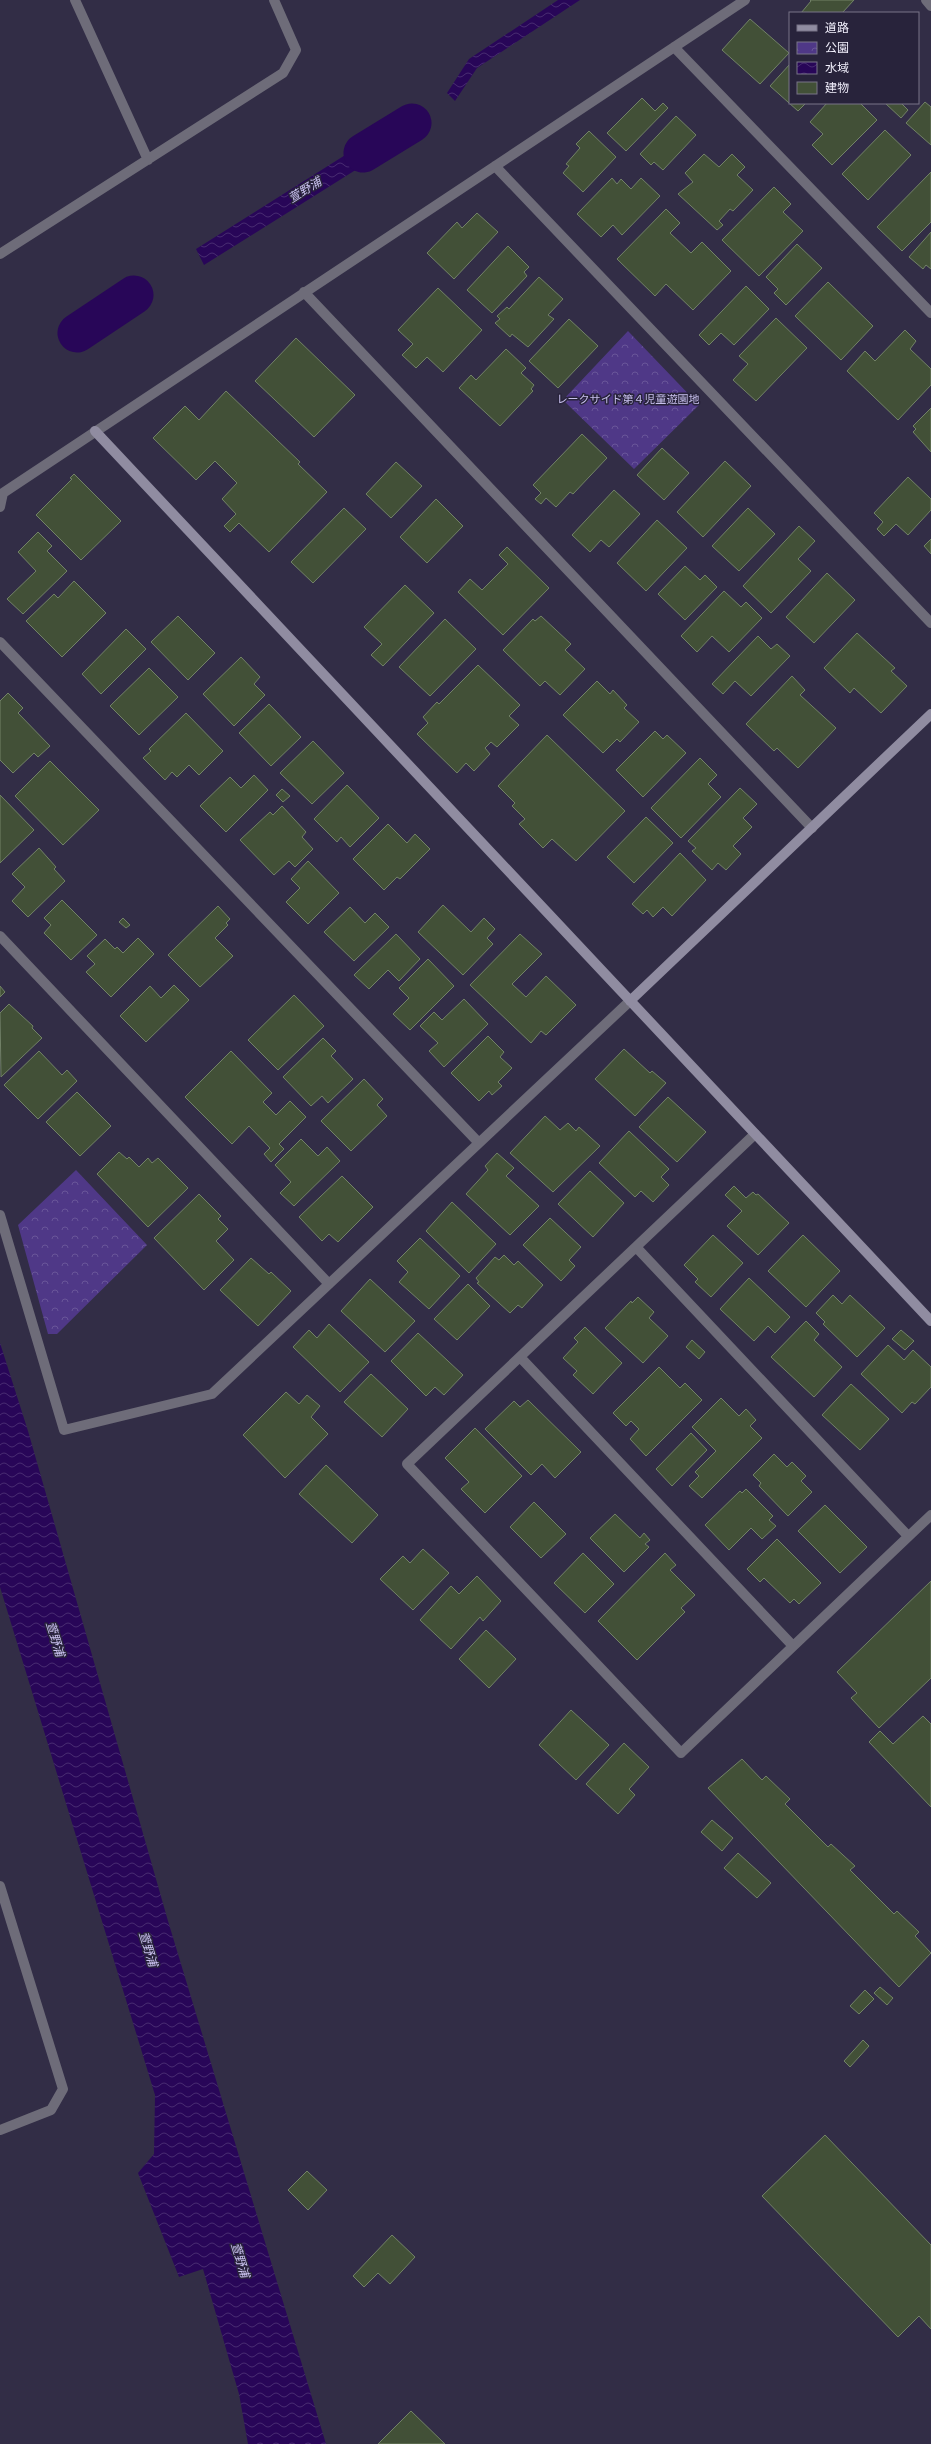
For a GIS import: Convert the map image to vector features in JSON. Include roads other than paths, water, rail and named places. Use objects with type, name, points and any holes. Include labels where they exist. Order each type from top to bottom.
[{"type":"street","points":[[75,0],[148,160]]},
{"type":"street","points":[[0,254],[283,73],[296,50],[274,0]]},
{"type":"street","points":[[0,507],[3,493],[745,0]]},
{"type":"street","points":[[926,0],[931,6]]},
{"type":"street","points":[[674,47],[931,313]]},
{"type":"street","points":[[495,166],[931,623]]},
{"type":"street","points":[[304,292],[812,828]]},
{"type":"street","points":[[95,431],[931,1321]]},
{"type":"street","points":[[0,642],[479,1143]]},
{"type":"street","points":[[0,1215],[64,1430],[212,1394],[630,1001],[931,714]]},
{"type":"street","points":[[0,936],[329,1284]]},
{"type":"street","points":[[755,1134],[408,1464],[681,1753],[931,1515]]},
{"type":"street","points":[[636,1247],[908,1536]]},
{"type":"street","points":[[520,1357],[793,1646]]},
{"type":"street","points":[[0,1886],[4,1918],[63,2089],[51,2110],[0,2130]]},
{"type":"water","points":[[558,0],[580,0],[477,68],[455,101],[447,93],[469,59]]},
{"type":"water","points":[[404,118],[413,134],[204,265],[196,249]]},
{"type":"water","points":[[128,290],[137,302],[81,338],[71,325]]},
{"type":"water","points":[[0,1343],[28,1431],[168,1921],[326,2444],[248,2444],[239,2394],[203,2269],[179,2277],[138,2173],[154,2154],[155,2095],[0,1587]]},
{"type":"waterway","name":"萱野浦","points":[[363,153],[412,123]]},
{"type":"waterway","name":"萱野浦","points":[[77,333],[134,295]]},
{"type":"park label","name":"レークサイド第４児童遊園地","points":[[628,399]]}]
